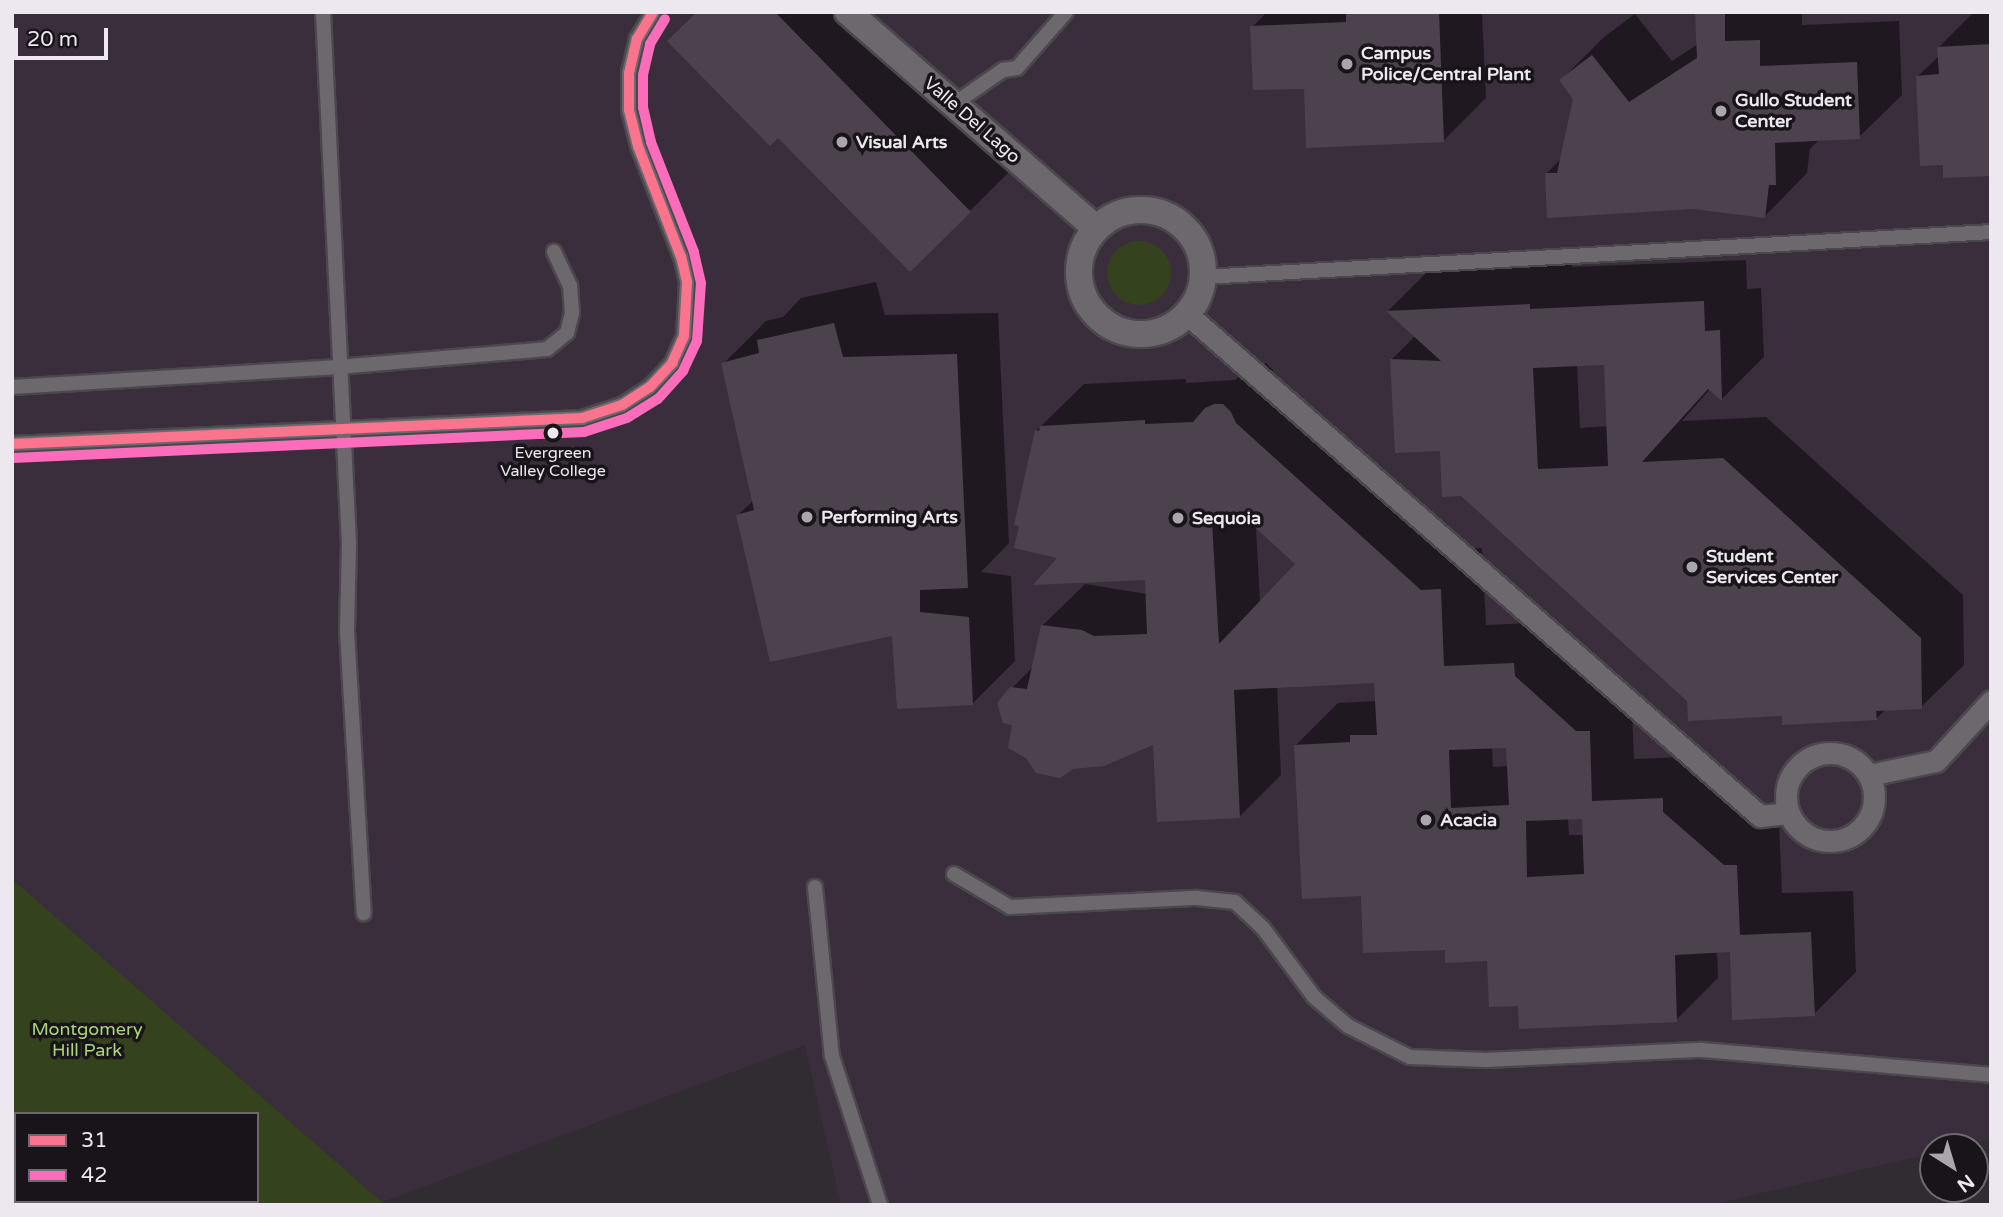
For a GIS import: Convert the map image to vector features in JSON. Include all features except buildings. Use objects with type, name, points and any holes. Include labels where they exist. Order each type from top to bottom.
[{"type":"street","name":"Valle Del Lago","points":[[848,12],[1096,228]]},
{"type":"street","points":[[1135,209],[1157,211],[1177,220],[1192,235],[1202,254],[1204,277],[1199,297],[1187,314],[1172,327],[1153,333],[1133,334],[1114,329],[1097,317],[1085,302],[1079,283],[1078,263],[1084,244],[1096,228],[1114,215],[1135,209]]},
{"type":"street","points":[[1187,314],[1760,816],[1788,813]]},
{"type":"street","points":[[1869,775],[1936,761],[1991,701]]},
{"type":"street","points":[[1818,754],[1847,756],[1860,763],[1869,775],[1874,803],[1870,818],[1849,838],[1835,842],[1806,835],[1788,813],[1787,783],[1794,770],[1818,754]]},
{"type":"lane","points":[[323,12],[338,367],[349,543],[347,631],[364,913]]},
{"type":"lane","points":[[12,444],[582,418],[622,405],[650,387],[672,363],[684,336],[687,282],[681,257],[638,146],[628,109],[629,73],[637,39],[653,12]]},
{"type":"lane","points":[[954,104],[1003,70],[1017,68],[1066,12]]},
{"type":"lane","points":[[1204,277],[1991,232]]},
{"type":"lane","points":[[12,387],[338,367],[547,349],[566,333],[572,313],[569,286],[554,253]]},
{"type":"lane","points":[[954,874],[1010,907],[1197,898],[1235,902],[1264,928],[1314,998],[1348,1026],[1410,1057],[1486,1060],[1702,1050],[1991,1075]]},
{"type":"lane","points":[[815,887],[832,1056],[880,1205]]},
{"type":"shaded area","name":"Evergreen Valley College","points":[[12,12],[1991,12],[1991,1140],[1989,1133],[1919,1133],[1919,1156],[1710,1205],[841,1205],[805,1045],[382,1202],[12,879]]},
{"type":"green space","points":[[1139,241],[1157,247],[1165,255],[1171,273],[1165,291],[1157,299],[1139,305],[1121,299],[1113,291],[1107,273],[1113,255],[1121,247]]},
{"type":"green space","name":"Montgomery Hill Park","points":[[12,879],[385,1205],[12,1205]]},
{"type":"transit line","name":"31","points":[[12,444],[582,418],[622,405],[650,387],[672,363],[684,336],[687,282],[681,257],[638,146],[629,109],[629,73],[637,39],[653,12]]},
{"type":"transit line","name":"42","points":[[13,458],[584,432],[627,418],[658,399],[683,371],[697,341],[701,283],[694,252],[651,142],[643,107],[643,75],[650,44],[665,19]]},
{"type":"place","name":"Campus Police/Central Plant","points":[[1347,64]]},
{"type":"place","name":"Gullo Student Center","points":[[1721,111]]},
{"type":"place","name":"Visual Arts","points":[[842,142]]},
{"type":"place","name":"Evergreen Valley College","points":[[553,433]]},
{"type":"place","name":"Performing Arts","points":[[807,517]]},
{"type":"place","name":"Sequoia","points":[[1178,518]]},
{"type":"place","name":"Student Services Center","points":[[1692,567]]},
{"type":"place","name":"Acacia","points":[[1426,820]]}]
